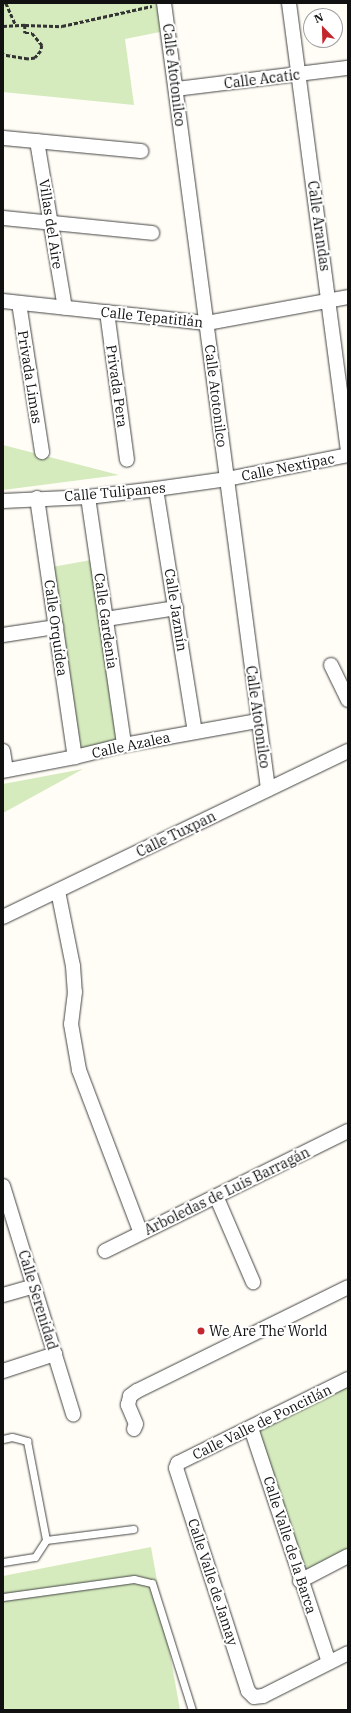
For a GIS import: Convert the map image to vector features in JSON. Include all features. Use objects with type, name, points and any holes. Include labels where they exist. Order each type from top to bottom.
[{"type":"street","name":"Calle Arandas","points":[[289,3],[348,449]]},
{"type":"street","name":"Calle Atotonilco","points":[[164,4],[268,790]]},
{"type":"street","name":"Calle Acatic","points":[[176,89],[348,68]]},
{"type":"street","points":[[3,138],[140,151]]},
{"type":"street","name":"Villas del Aire","points":[[37,141],[65,308]]},
{"type":"street","points":[[3,218],[152,233]]},
{"type":"street","name":"Calle Tepatitlán","points":[[3,301],[207,323],[348,297]]},
{"type":"street","name":"Privada Limas","points":[[19,303],[42,452]]},
{"type":"street","name":"Privada Pera","points":[[107,312],[127,460]]},
{"type":"street","name":"Calle Nextipac","points":[[227,479],[348,455]]},
{"type":"street","name":"Calle Tulipanes","points":[[3,501],[37,498],[88,497],[227,479]]},
{"type":"street","name":"Calle Jazmín","points":[[156,489],[195,732]]},
{"type":"street","name":"Calle Gardenia","points":[[88,497],[124,745]]},
{"type":"street","name":"Calle Orquídea","points":[[37,498],[75,758]]},
{"type":"street","points":[[106,619],[176,608]]},
{"type":"street","points":[[3,635],[56,627]]},
{"type":"street","points":[[331,665],[348,700]]},
{"type":"street","name":"Calle Azalea","points":[[4,770],[75,758],[124,745],[258,721]]},
{"type":"street","points":[[3,751],[4,770]]},
{"type":"street","name":"Calle Tuxpan","points":[[3,918],[348,751]]},
{"type":"street","points":[[58,891],[73,966],[75,992],[71,1024],[79,1070],[141,1233]]},
{"type":"street","name":"Arboledas de Luis Barragán","points":[[105,1251],[348,1131]]},
{"type":"street","name":"Calle Serenidad","points":[[3,1186],[8,1220],[34,1286],[73,1414]]},
{"type":"street","points":[[216,1196],[253,1282]]},
{"type":"street","points":[[3,1295],[34,1286]]},
{"type":"street","points":[[134,1429],[136,1424],[128,1405],[130,1396],[137,1391],[348,1287]]},
{"type":"street","points":[[3,1371],[55,1354]]},
{"type":"street","name":"Calle Valle de Poncitlán","points":[[176,1465],[348,1379]]},
{"type":"street","name":"Calle Valle de la Barca","points":[[251,1428],[300,1581],[330,1662]]},
{"type":"street","name":"Calle Valle de Jamay","points":[[176,1465],[248,1691],[254,1697],[263,1696],[330,1662]]},
{"type":"street","points":[[300,1581],[348,1556]]},
{"type":"street","points":[[330,1662],[348,1653]]},
{"type":"lane","points":[[3,1439],[12,1437],[27,1441],[46,1540],[35,1557],[3,1562]]},
{"type":"lane","points":[[46,1540],[133,1529]]},
{"type":"lane","points":[[3,1597],[134,1579],[152,1584],[155,1587],[192,1710]]},
{"type":"path","points":[[5,3],[16,25]]},
{"type":"path","points":[[3,26],[25,24],[62,26],[164,4]]},
{"type":"path","points":[[3,55],[28,59],[35,58],[41,51],[37,38],[32,33],[25,33],[25,24]]},
{"type":"green space","points":[[3,3],[157,3],[160,32],[125,39],[134,105],[3,92]]},
{"type":"green space","points":[[3,445],[119,475],[3,490]]},
{"type":"green space","points":[[91,560],[119,742],[81,748],[52,567]]},
{"type":"green space","points":[[83,769],[3,813],[3,784]]},
{"type":"green space","points":[[348,1387],[348,1548],[306,1570],[259,1431]]},
{"type":"green space","points":[[151,1547],[180,1710],[3,1710],[3,1576]]},
{"type":"place","name":"We Are The World","points":[[201,1331]]}]
